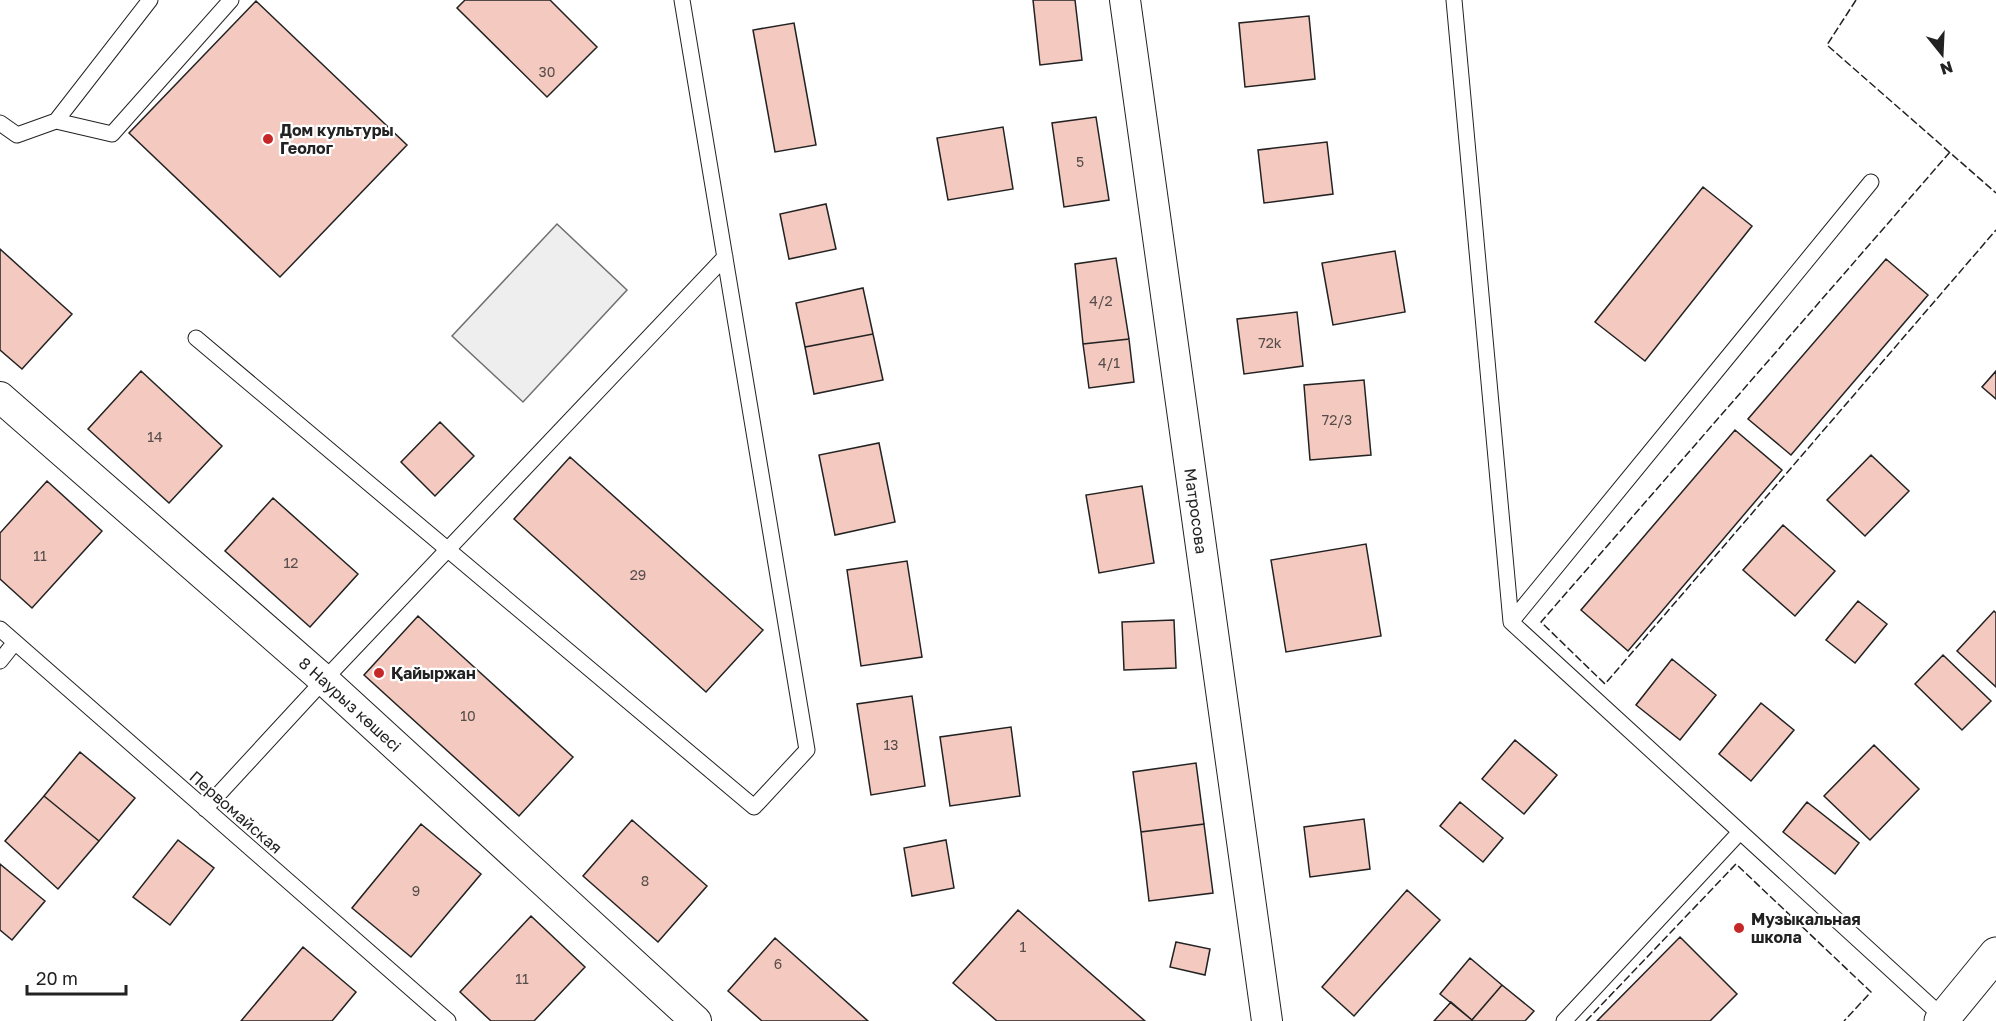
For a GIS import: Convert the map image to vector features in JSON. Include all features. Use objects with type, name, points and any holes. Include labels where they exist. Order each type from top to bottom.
[{"type":"street","name":"Матросова","points":[[1125,0],[1267,1021]]},
{"type":"street","name":"8 Наурыз көшесі","points":[[0,397],[324,680],[696,1021]]},
{"type":"street","points":[[1944,1020],[1996,954]]},
{"type":"lane","points":[[56,121],[150,0]]},
{"type":"lane","points":[[0,123],[16,135],[56,121],[112,134],[231,0]]},
{"type":"lane","points":[[196,338],[754,807],[807,750],[682,0]]},
{"type":"lane","points":[[1454,0],[1510,622],[1944,1020]]},
{"type":"lane","points":[[1510,622],[1871,182]]},
{"type":"lane","points":[[205,809],[724,257]]},
{"type":"lane","name":"Первомайская","points":[[0,629],[448,1021]]},
{"type":"lane","points":[[0,661],[15,642]]},
{"type":"lane","points":[[1563,1021],[1740,832]]},
{"type":"shaded area","points":[[557,224],[627,290],[523,402],[452,336]]},
{"type":"building","points":[[465,0],[550,0],[597,47],[547,97],[457,8]]},
{"type":"building","points":[[1033,0],[1075,0],[1082,60],[1040,65]]},
{"type":"building","name":"Дом культуры Геолог","points":[[256,1],[407,145],[280,277],[129,133]]},
{"type":"building","points":[[1309,16],[1315,79],[1245,87],[1239,23]]},
{"type":"building","points":[[794,23],[816,145],[775,152],[753,30]]},
{"type":"building","points":[[1096,117],[1109,200],[1064,207],[1052,123]]},
{"type":"building","points":[[1003,127],[1013,189],[948,200],[937,138]]},
{"type":"building","points":[[1327,142],[1333,194],[1264,203],[1258,150]]},
{"type":"building","points":[[1703,187],[1752,226],[1645,361],[1595,322]]},
{"type":"building","points":[[826,204],[836,249],[789,259],[780,214]]},
{"type":"building","points":[[0,249],[72,314],[22,369],[0,350]]},
{"type":"building","points":[[1395,251],[1405,312],[1333,325],[1322,263]]},
{"type":"building","points":[[1116,258],[1129,339],[1083,344],[1075,264]]},
{"type":"building","points":[[1886,259],[1928,295],[1791,455],[1748,419]]},
{"type":"building","points":[[863,288],[873,334],[805,347],[796,303]]},
{"type":"building","points":[[1297,312],[1303,366],[1244,374],[1237,319]]},
{"type":"building","points":[[873,334],[883,380],[814,394],[805,347]]},
{"type":"building","points":[[1129,339],[1134,382],[1089,388],[1083,344]]},
{"type":"building","points":[[141,371],[222,446],[169,503],[88,429]]},
{"type":"building","points":[[1996,371],[1996,399],[1982,387]]},
{"type":"building","points":[[1364,380],[1371,455],[1310,460],[1304,385]]},
{"type":"building","points":[[440,422],[474,456],[435,496],[401,462]]},
{"type":"building","points":[[1735,430],[1782,470],[1628,651],[1581,610]]},
{"type":"building","points":[[879,443],[895,522],[835,535],[819,455]]},
{"type":"building","points":[[1871,455],[1909,491],[1865,536],[1827,500]]},
{"type":"building","points":[[570,457],[763,630],[706,692],[514,519]]},
{"type":"building","points":[[47,481],[102,531],[32,608],[0,579],[0,533]]},
{"type":"building","points":[[1142,486],[1154,563],[1099,573],[1086,495]]},
{"type":"building","points":[[273,498],[358,574],[310,627],[225,551]]},
{"type":"building","points":[[1783,525],[1835,571],[1795,616],[1743,570]]},
{"type":"building","points":[[1366,544],[1381,636],[1286,652],[1271,560]]},
{"type":"building","points":[[907,561],[922,657],[861,666],[847,570]]},
{"type":"building","points":[[1858,601],[1887,624],[1855,663],[1826,640]]},
{"type":"building","points":[[1994,611],[1996,613],[1996,687],[1957,651]]},
{"type":"building","points":[[418,616],[573,757],[519,816],[364,675]]},
{"type":"building","points":[[1174,620],[1176,668],[1124,670],[1122,622]]},
{"type":"building","points":[[1943,655],[1991,701],[1962,730],[1915,684]]},
{"type":"building","points":[[1672,659],[1716,695],[1680,740],[1636,705]]},
{"type":"building","points":[[912,696],[925,786],[871,795],[857,704]]},
{"type":"building","points":[[1761,703],[1794,730],[1751,781],[1719,754]]},
{"type":"building","points":[[1011,727],[1020,796],[950,806],[940,737]]},
{"type":"building","points":[[1515,740],[1557,775],[1524,814],[1482,779]]},
{"type":"building","points":[[1874,745],[1919,789],[1870,840],[1824,796]]},
{"type":"building","points":[[80,752],[135,798],[99,841],[44,796]]},
{"type":"building","points":[[1196,763],[1204,824],[1141,832],[1133,772]]},
{"type":"building","points":[[44,796],[99,841],[58,889],[5,841]]},
{"type":"building","points":[[1460,802],[1503,838],[1483,862],[1440,826]]},
{"type":"building","points":[[1807,802],[1859,843],[1835,874],[1783,832]]},
{"type":"building","points":[[1364,819],[1370,869],[1310,877],[1304,827]]},
{"type":"building","points":[[632,820],[707,886],[658,942],[583,876]]},
{"type":"building","points":[[421,824],[481,874],[411,957],[352,908]]},
{"type":"building","points":[[1204,824],[1213,893],[1149,901],[1141,832]]},
{"type":"building","points":[[178,840],[214,868],[170,925],[133,897]]},
{"type":"building","points":[[946,840],[954,888],[912,896],[904,848]]},
{"type":"building","points":[[0,864],[45,901],[12,940],[0,930]]},
{"type":"building","points":[[1407,890],[1440,920],[1354,1016],[1322,987]]},
{"type":"building","points":[[1018,910],[1145,1021],[997,1021],[953,983]]},
{"type":"building","points":[[531,916],[585,967],[534,1021],[491,1021],[460,992]]},
{"type":"building","points":[[1680,937],[1737,994],[1710,1021],[1597,1021]]},
{"type":"building","points":[[775,938],[868,1021],[762,1021],[728,991]]},
{"type":"building","points":[[1176,942],[1210,949],[1205,975],[1170,967]]},
{"type":"building","points":[[303,947],[356,992],[332,1021],[241,1021]]},
{"type":"building","points":[[1470,958],[1502,985],[1472,1020],[1440,994]]},
{"type":"building","points":[[1502,985],[1534,1011],[1525,1021],[1471,1021]]},
{"type":"building","points":[[1451,1002],[1472,1020],[1434,1021]]},
{"type":"fence","points":[[1856,0],[1827,45],[1996,193]]},
{"type":"fence","points":[[1950,152],[1541,622],[1605,684],[1996,230]]},
{"type":"fence","points":[[1586,1021],[1736,864],[1871,992],[1844,1021]]},
{"type":"place","name":"Дом культуры Геолог","points":[[268,139]]},
{"type":"place","name":"Қайыржан","points":[[379,673]]},
{"type":"place","name":"Музыкальная школа","points":[[1739,928]]}]
